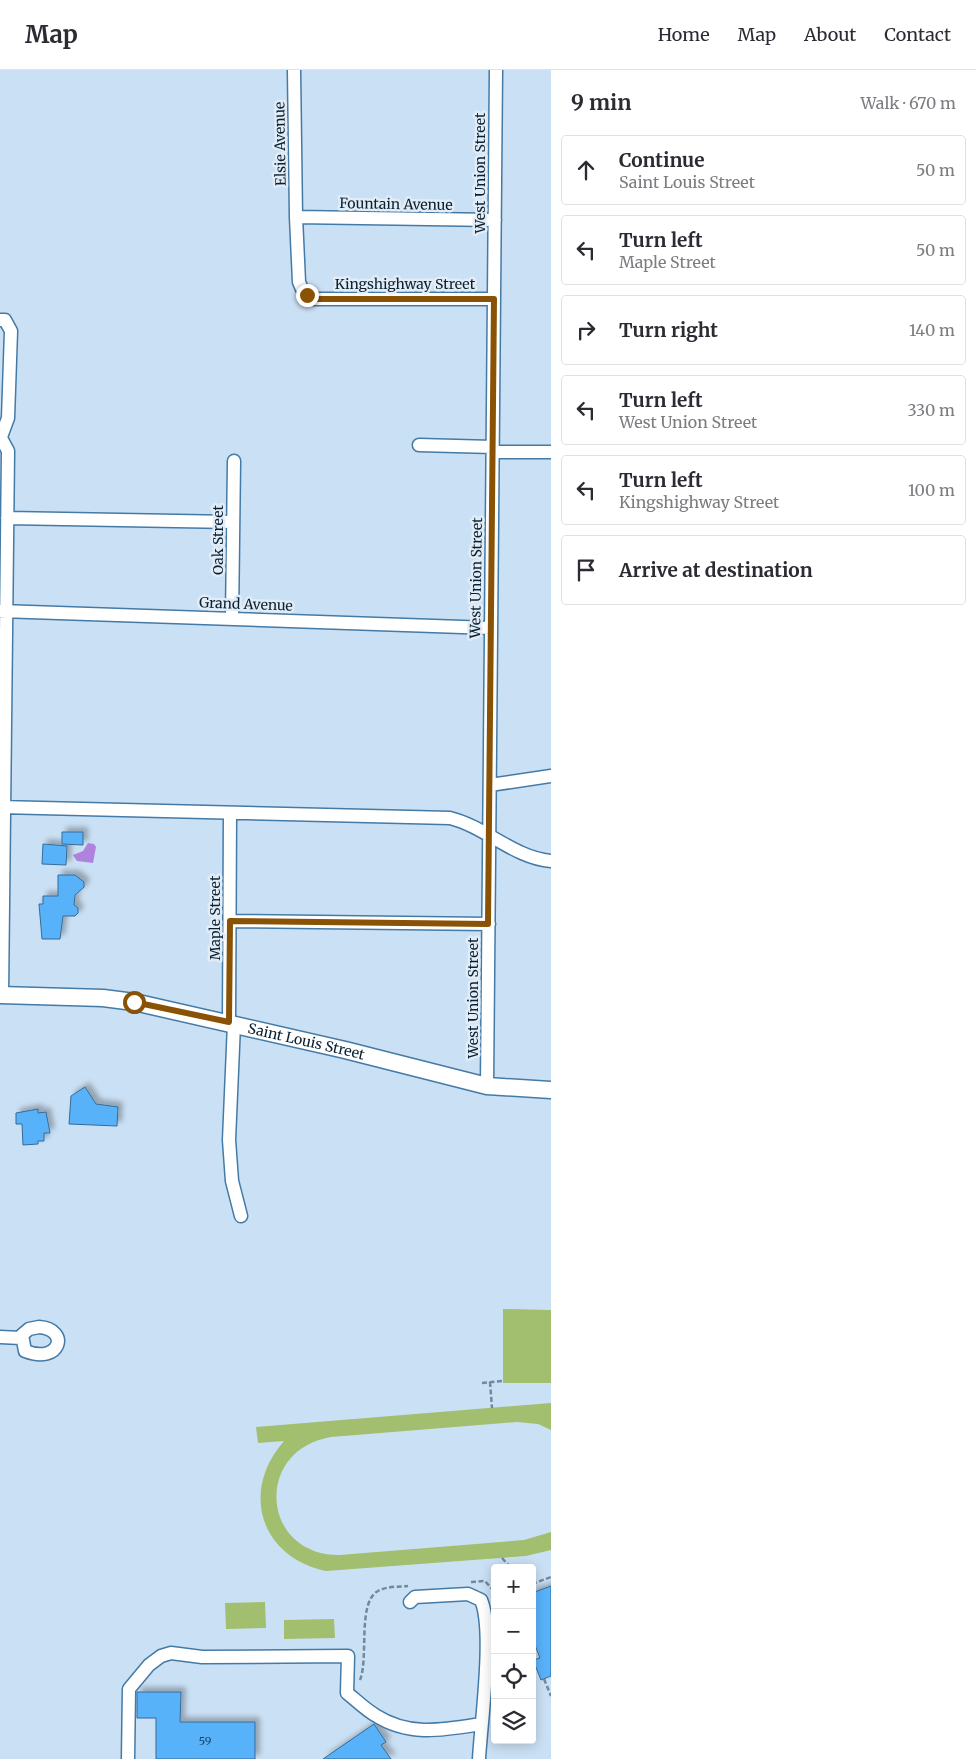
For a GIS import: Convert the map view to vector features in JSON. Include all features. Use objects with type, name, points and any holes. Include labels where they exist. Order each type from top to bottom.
[{"type":"main road","name":"Saint Louis Street","points":[[1,995],[103,998],[134,1002],[232,1023],[487,1086],[551,1090]]},
{"type":"street","name":"Elsie Avenue","points":[[294,70],[296,217]]},
{"type":"street","name":"West Union Street","points":[[487,1086],[496,70]]},
{"type":"street","name":"Fountain Avenue","points":[[296,217],[495,220]]},
{"type":"street","name":"Kingshighway Street","points":[[296,217],[299,282],[302,289],[314,299],[494,299]]},
{"type":"street","points":[[0,320],[5,320],[11,331],[8,418],[1,437],[8,451],[3,611],[1,995]]},
{"type":"street","points":[[419,445],[551,452]]},
{"type":"street","name":"Oak Street","points":[[232,619],[234,462]]},
{"type":"street","points":[[5,515],[234,522]]},
{"type":"street","name":"Grand Avenue","points":[[3,611],[491,628]]},
{"type":"street","points":[[490,785],[551,776]]},
{"type":"street","points":[[1,808],[450,818],[468,823],[525,854],[551,860]]},
{"type":"street","name":"Maple Street","points":[[230,813],[232,1023],[229,1140],[232,1181],[241,1216]]},
{"type":"street","points":[[230,921],[488,924]]},
{"type":"street","points":[[0,1337],[21,1338]]},
{"type":"street","points":[[410,1602],[415,1597],[468,1594],[481,1600],[486,1618],[486,1646],[479,1759]]},
{"type":"street","points":[[128,1759],[129,1689],[149,1666],[161,1656],[172,1653],[202,1657],[348,1656],[347,1693],[372,1714],[389,1724],[407,1730],[440,1731],[481,1724]]},
{"type":"path","points":[[482,1383],[503,1381]]},
{"type":"path","points":[[490,1382],[492,1408]]},
{"type":"path","points":[[502,1558],[507,1564]]},
{"type":"path","points":[[536,1583],[551,1577]]},
{"type":"path","points":[[544,1679],[551,1696]]},
{"type":"green space","points":[[503,1309],[551,1310],[551,1383],[503,1383]]},
{"type":"green space","points":[[551,1403],[551,1430],[538,1424],[517,1422],[331,1437],[306,1446],[288,1461],[279,1480],[277,1501],[282,1522],[294,1539],[314,1551],[340,1555],[524,1540],[551,1532],[551,1550],[526,1556],[326,1571],[303,1563],[285,1552],[272,1537],[264,1520],[261,1500],[263,1480],[270,1460],[284,1441],[258,1443],[256,1427]]},
{"type":"green space","points":[[265,1602],[266,1628],[226,1629],[225,1603]]},
{"type":"green space","points":[[334,1619],[335,1638],[284,1639],[284,1620]]},
{"type":"shaded area","points":[[88,843],[94,844],[96,847],[93,863],[77,861],[73,855],[83,851]]},
{"type":"building","points":[[62,832],[83,832],[83,845],[62,844]]},
{"type":"building","points":[[43,844],[67,846],[66,865],[42,864]]},
{"type":"building","points":[[58,875],[75,875],[84,882],[84,887],[75,895],[74,905],[78,908],[78,913],[75,916],[63,916],[60,939],[42,939],[39,904],[43,904],[43,896],[58,896]]},
{"type":"building","points":[[85,1087],[96,1104],[118,1107],[117,1126],[69,1124],[71,1096]]},
{"type":"building","points":[[38,1109],[38,1113],[46,1112],[50,1133],[44,1133],[44,1141],[38,1141],[38,1144],[23,1145],[22,1124],[16,1124],[16,1113]]},
{"type":"building","points":[[551,1586],[551,1676],[541,1680],[536,1668],[536,1659],[540,1658],[536,1648],[536,1592]]},
{"type":"building","points":[[137,1692],[181,1692],[180,1722],[255,1722],[255,1759],[156,1759],[156,1718],[137,1718]]},
{"type":"building","points":[[374,1724],[386,1742],[381,1745],[391,1759],[323,1759]]},
{"type":"route","points":[[134,1002],[229,1022],[230,921],[488,924],[494,299],[314,299],[307,295]]}]
